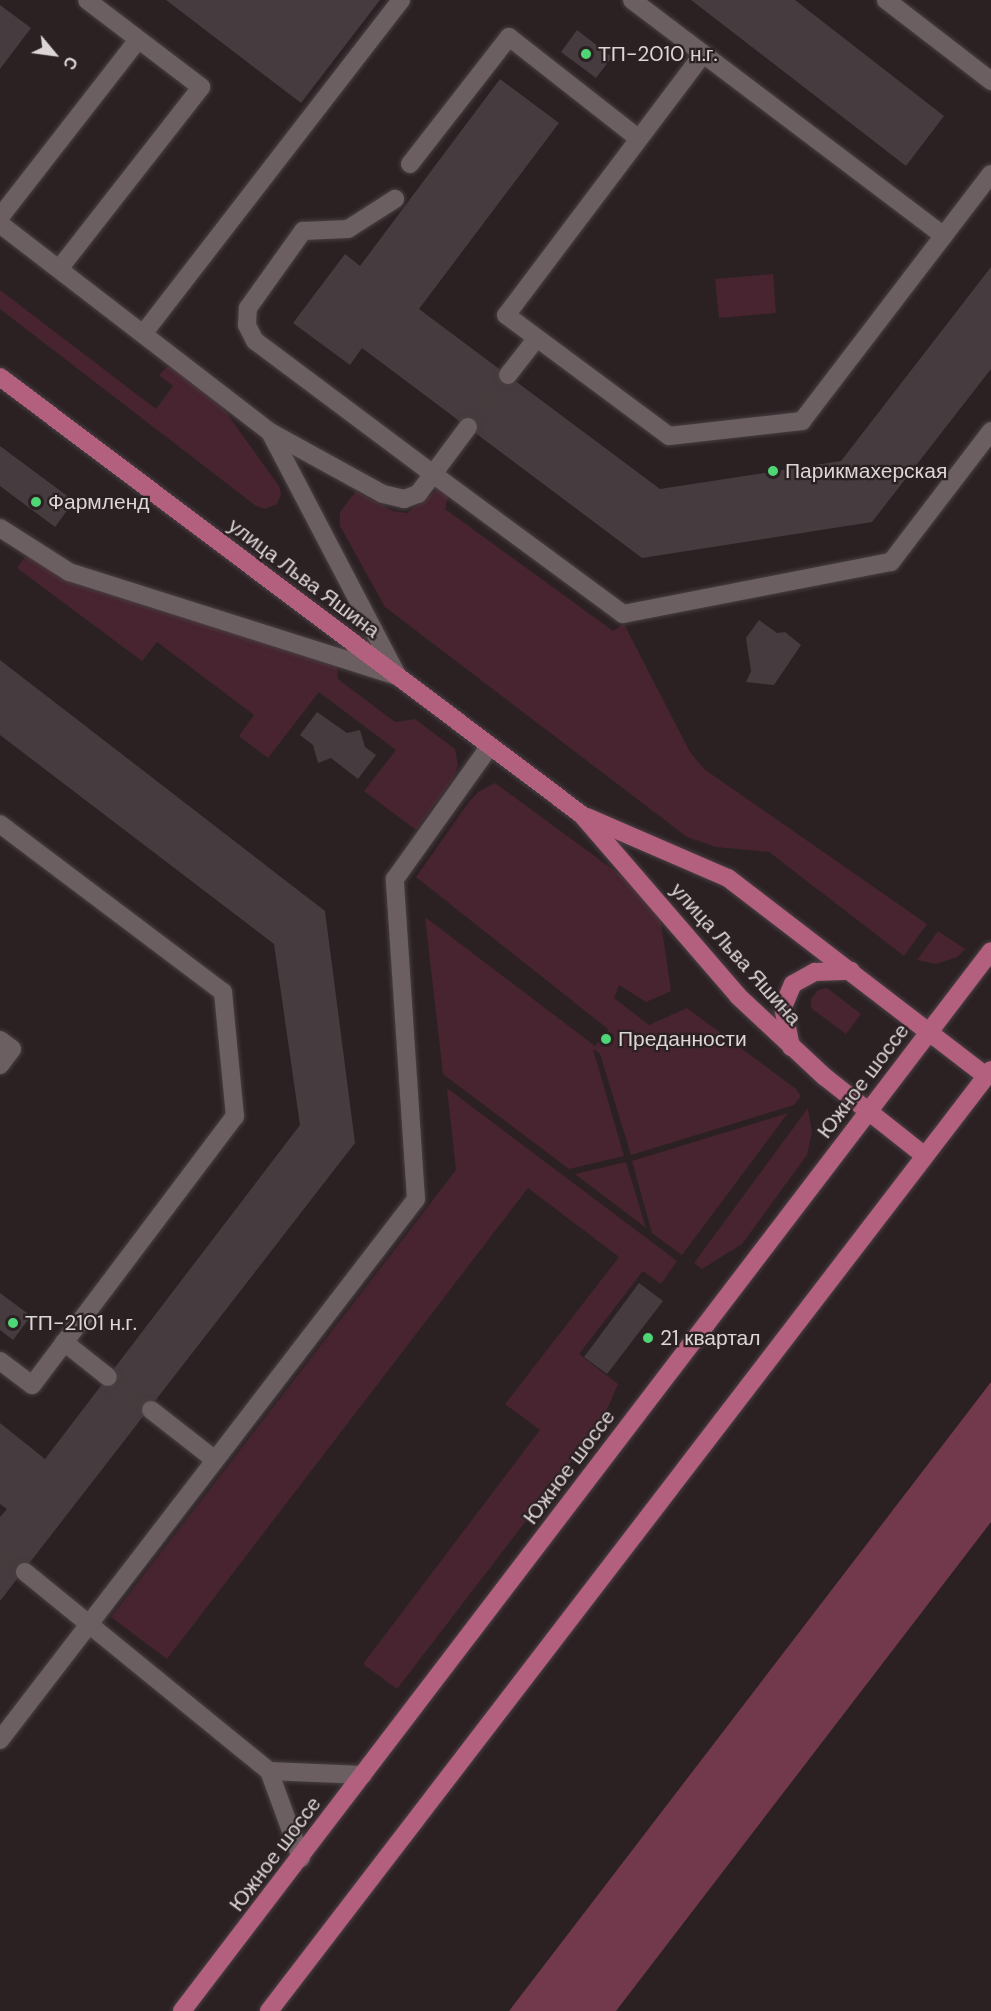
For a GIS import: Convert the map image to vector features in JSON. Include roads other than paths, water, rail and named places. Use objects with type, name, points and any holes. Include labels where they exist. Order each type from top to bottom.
[{"type":"main road","name":"улица Льва Яшина","points":[[0,377],[582,815],[728,878],[929,1032],[988,1073]]},
{"type":"main road","name":"улица Льва Яшина","points":[[582,815],[738,996],[791,1047],[868,1112],[925,1156]]},
{"type":"main road","name":"Южное шоссе","points":[[182,2011],[991,951]]},
{"type":"main road","points":[[791,1047],[783,1007],[793,984],[815,972],[851,971]]},
{"type":"main road","points":[[269,2011],[988,1073]]},
{"type":"street","points":[[59,269],[201,87],[87,0]]},
{"type":"street","points":[[143,334],[401,0]]},
{"type":"street","points":[[632,0],[944,236]]},
{"type":"street","points":[[886,0],[991,81]]},
{"type":"street","points":[[410,164],[509,37],[638,138]]},
{"type":"street","points":[[0,217],[138,40]]},
{"type":"street","points":[[703,54],[506,315],[669,436],[802,421],[991,174]]},
{"type":"street","points":[[395,199],[348,229],[303,231],[249,308],[247,325],[255,340],[623,614],[891,562],[991,431]]},
{"type":"street","points":[[0,224],[270,432],[383,494],[404,499],[418,494],[468,427]]},
{"type":"street","points":[[508,375],[536,339]]},
{"type":"street","points":[[270,432],[398,677]]},
{"type":"street","points":[[3,536],[69,572],[398,677]]},
{"type":"street","points":[[0,1740],[416,1199],[395,879],[489,747]]},
{"type":"street","points":[[0,824],[223,992],[235,1116],[32,1385],[0,1361]]},
{"type":"street","points":[[0,1040],[12,1049],[0,1065]]},
{"type":"street","points":[[64,1342],[108,1377]]},
{"type":"street","points":[[151,1410],[215,1460]]},
{"type":"street","points":[[25,1572],[269,1772],[301,1858]]},
{"type":"street","points":[[269,1772],[363,1775]]},
{"type":"tunnel","points":[[468,427],[508,375]]},
{"type":"tunnel","points":[[108,1377],[151,1410]]},
{"type":"tunnel","points":[[0,1553],[25,1572]]},
{"type":"place","name":"ТП-2010 н.г.","points":[[586,54]]},
{"type":"place","name":"Парикмахерская","points":[[773,471]]},
{"type":"place","name":"Фармленд","points":[[36,502]]},
{"type":"place","name":"Преданности","points":[[606,1039]]},
{"type":"place","name":"ТП-2101 н.г.","points":[[13,1323]]},
{"type":"place","name":"21 квартал","points":[[648,1338]]}]
